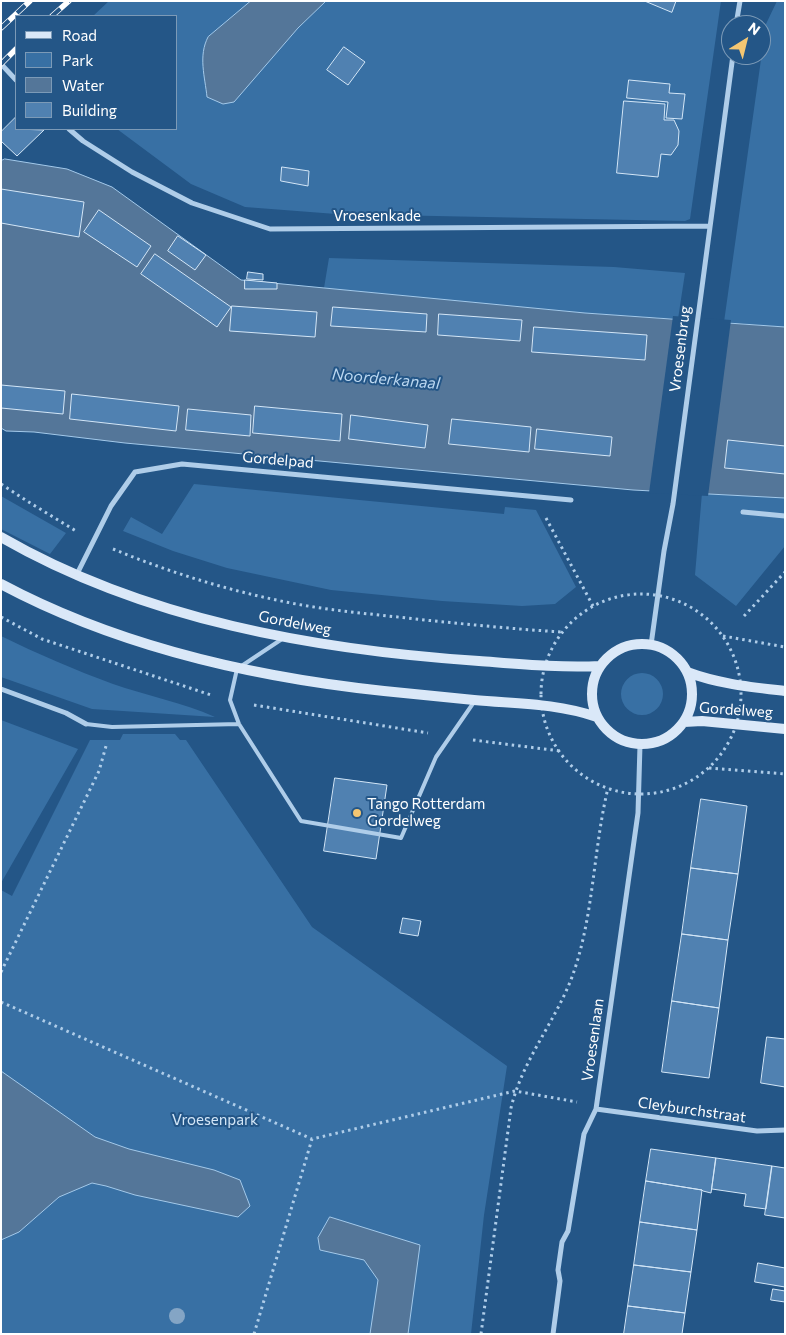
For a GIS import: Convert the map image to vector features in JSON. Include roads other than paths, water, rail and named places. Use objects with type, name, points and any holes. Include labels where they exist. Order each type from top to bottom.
[{"type":"main road","name":"Gordelweg","points":[[1,537],[77,575],[154,604],[287,637],[328,645],[409,656],[582,667],[600,666]]},
{"type":"main road","points":[[1,584],[93,625],[166,650],[237,669],[332,685],[475,700],[554,705],[597,717]]},
{"type":"main road","points":[[641,644],[651,645],[669,652],[682,664],[687,672],[692,689],[692,697],[684,722],[672,734],[665,739],[640,745],[622,741],[607,731],[597,717],[592,700],[592,691],[600,666],[610,656],[622,648],[641,644]]},
{"type":"main road","name":"Gordelweg","points":[[687,672],[732,685],[785,691]]},
{"type":"main road","name":"Gordelweg","points":[[684,722],[702,721],[785,729]]},
{"type":"street","points":[[738,15],[740,1]]},
{"type":"street","points":[[1,64],[15,79]]},
{"type":"street","name":"Vroesenbrug","points":[[651,645],[657,596],[673,504],[731,65]]},
{"type":"street","name":"Vroesenkade","points":[[70,130],[83,141],[132,172],[192,203],[270,229],[710,226]]},
{"type":"street","name":"Gordelpad","points":[[77,575],[111,506],[135,472],[182,464],[571,500]]},
{"type":"street","points":[[744,512],[785,516]]},
{"type":"street","points":[[1,688],[66,713],[86,724]]},
{"type":"street","name":"Vroesenlaan","points":[[552,1334],[560,1281],[558,1270],[562,1242],[568,1231],[584,1134],[596,1109],[638,813],[640,745]]},
{"type":"street","name":"Cleyburchstraat","points":[[596,1109],[757,1131],[785,1130]]},
{"type":"lane","points":[[287,637],[237,669],[230,700],[239,724],[301,821],[401,838],[436,757],[475,700]]},
{"type":"lane","points":[[86,724],[112,727],[239,724]]},
{"type":"water","points":[[251,1],[326,1],[298,28],[234,102],[223,104],[207,97],[203,67],[205,44],[208,37]]},
{"type":"water","name":"Noorderkanaal","points":[[5,159],[67,169],[112,187],[241,280],[585,313],[785,327],[785,498],[633,490],[125,443],[34,432],[6,431],[1,428],[1,161]]},
{"type":"water","points":[[1,1071],[95,1137],[129,1149],[214,1170],[240,1180],[250,1206],[238,1217],[135,1195],[92,1183],[59,1197],[19,1232],[1,1240]]},
{"type":"water","points":[[330,1217],[420,1245],[408,1334],[370,1334],[378,1280],[364,1260],[320,1250],[318,1238]]},
{"type":"railway","points":[[1,28],[30,1]]},
{"type":"railway","points":[[53,15],[69,1]]},
{"type":"railway","points":[[1,64],[15,50]]},
{"type":"place","name":"Tango Rotterdam Gordelweg","points":[[357,813]]},
{"type":"park label","name":"Vroesenpark","points":[[215,1120]]}]
